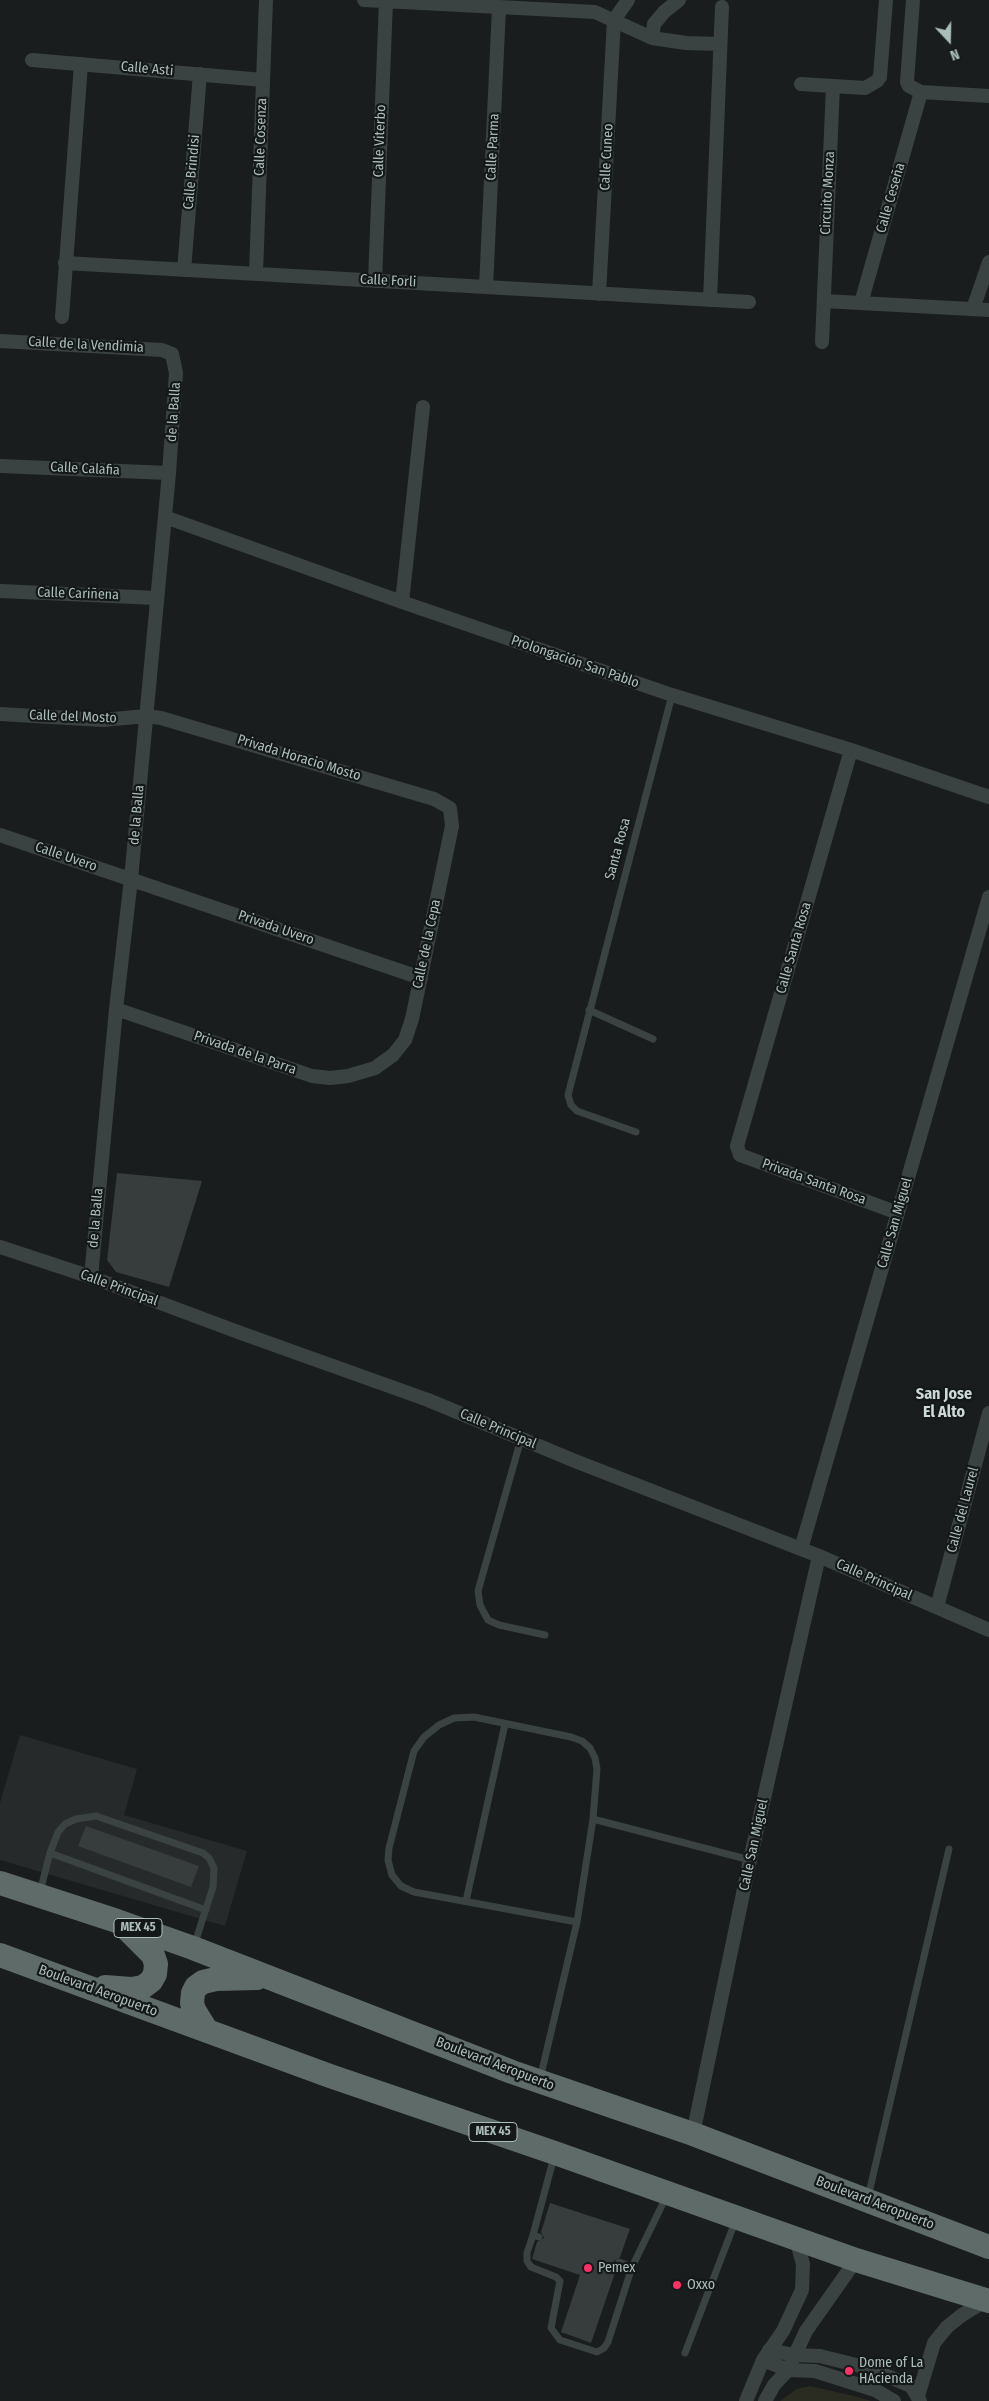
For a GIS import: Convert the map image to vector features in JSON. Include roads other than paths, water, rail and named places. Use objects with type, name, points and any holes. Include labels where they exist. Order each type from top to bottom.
[{"type":"highway","name":"Boulevard Aeropuerto","points":[[0,1883],[193,1948],[540,2082],[693,2134],[989,2247]]},
{"type":"highway","points":[[69,1981],[131,1989],[143,1987],[151,1981],[155,1974],[156,1964],[153,1955],[135,1935],[117,1921]]},
{"type":"highway","name":"Boulevard Aeropuerto","points":[[0,1955],[330,2076],[736,2216],[856,2260],[988,2301]]},
{"type":"highway","points":[[207,2031],[194,2010],[192,2003],[196,1987],[204,1982],[216,1979],[274,1978]]},
{"type":"street","name":"Calle Cosenza","points":[[256,273],[266,0]]},
{"type":"street","points":[[364,0],[595,12],[652,38],[686,43],[720,44]]},
{"type":"street","points":[[614,20],[628,0]]},
{"type":"street","points":[[652,38],[654,24],[664,12],[679,0]]},
{"type":"street","points":[[801,84],[865,88],[874,84],[880,77],[886,0]]},
{"type":"street","points":[[913,0],[907,82],[912,90],[989,96]]},
{"type":"street","name":"Calle Viterbo","points":[[374,281],[386,1]]},
{"type":"street","points":[[710,300],[722,7]]},
{"type":"street","name":"Calle Parma","points":[[486,287],[499,8]]},
{"type":"street","name":"Calle Cuneo","points":[[600,294],[614,20]]},
{"type":"street","name":"Calle Asti","points":[[32,60],[263,80]]},
{"type":"street","points":[[62,317],[81,64]]},
{"type":"street","name":"Calle Brindisi","points":[[184,270],[200,74]]},
{"type":"street","name":"Circuito Monza","points":[[822,342],[833,86]]},
{"type":"street","name":"Calle Ceseña","points":[[861,303],[921,92]]},
{"type":"street","points":[[973,309],[989,262]]},
{"type":"street","name":"Calle Forli","points":[[65,263],[749,302]]},
{"type":"street","points":[[824,301],[989,310]]},
{"type":"street","name":"Calle de la Vendimia","points":[[0,341],[156,349],[172,354]]},
{"type":"street","name":"de la Balla","points":[[91,1277],[169,473],[176,385],[175,362],[172,354]]},
{"type":"street","points":[[402,602],[423,407]]},
{"type":"street","name":"Calle Calafia","points":[[0,466],[169,473]]},
{"type":"street","name":"Prolongación San Pablo","points":[[165,517],[402,602],[672,695],[851,750],[989,797]]},
{"type":"street","name":"Calle Cariñena","points":[[0,591],[157,598]]},
{"type":"street","name":"Calle del Mosto","points":[[0,714],[102,720],[146,716]]},
{"type":"street","name":"Privada Horacio Mosto","points":[[146,716],[204,729],[434,799],[450,808]]},
{"type":"street","name":"Calle Santa Rosa","points":[[737,1146],[851,750]]},
{"type":"street","name":"Calle de la Cepa","points":[[375,1068],[394,1055],[404,1040],[412,1019],[452,826],[450,808]]},
{"type":"street","name":"Calle Uvero","points":[[0,835],[131,879]]},
{"type":"street","name":"Privada Uvero","points":[[131,879],[420,978]]},
{"type":"street","name":"Calle San Miguel","points":[[801,1549],[989,897]]},
{"type":"street","name":"Privada de la Parra","points":[[116,1009],[312,1076],[330,1078],[348,1076],[375,1068]]},
{"type":"street","name":"Privada Santa Rosa","points":[[737,1146],[740,1155],[898,1213]]},
{"type":"street","name":"Calle Principal","points":[[0,1247],[91,1277],[238,1332],[376,1380],[819,1556],[989,1630]]},
{"type":"street","name":"Calle del Laurel","points":[[937,1607],[989,1413]]},
{"type":"street","name":"Calle San Miguel","points":[[693,2134],[750,1860],[819,1556]]},
{"type":"street","points":[[746,2401],[766,2355],[793,2312],[802,2290],[803,2264],[796,2239]]},
{"type":"street","points":[[765,2401],[774,2385],[788,2370],[813,2320],[856,2260]]},
{"type":"street","points":[[916,2399],[934,2343],[954,2321],[988,2301]]},
{"type":"street","points":[[766,2355],[820,2356],[868,2368],[910,2386],[916,2399]]},
{"type":"street","points":[[766,2355],[788,2370],[815,2370],[875,2390],[894,2401]]},
{"type":"lane","name":"Santa Rosa","points":[[636,1132],[577,1111],[571,1105],[568,1095],[672,695]]},
{"type":"lane","points":[[589,1010],[654,1039]]},
{"type":"lane","points":[[521,1439],[478,1591],[480,1604],[488,1620],[499,1625],[545,1635]]},
{"type":"lane","points":[[540,2082],[577,1922],[593,1819],[597,1769],[590,1748],[582,1741],[570,1737],[474,1718],[454,1718],[439,1725],[424,1737],[414,1751],[389,1848],[388,1860],[392,1875],[401,1886],[414,1892],[577,1922]]},
{"type":"lane","points":[[466,1901],[505,1724]]},
{"type":"lane","points":[[39,1896],[50,1852],[58,1832],[65,1824],[81,1818],[96,1816],[203,1854],[209,1858],[214,1868],[215,1878],[193,1948]]},
{"type":"lane","points":[[593,1819],[750,1860]]},
{"type":"lane","points":[[868,2200],[950,1849]]},
{"type":"lane","points":[[50,1852],[206,1910]]},
{"type":"lane","points":[[555,2153],[536,2236],[527,2254],[527,2261],[531,2267],[556,2277],[560,2281],[551,2328],[560,2340],[597,2352],[604,2348],[608,2342],[632,2267],[668,2193]]},
{"type":"lane","points":[[685,2352],[736,2216]]},
{"type":"lane","points":[[619,2262],[632,2267]]},
{"type":"place","name":"Pemex","points":[[588,2268]]},
{"type":"place","name":"Oxxo","points":[[677,2285]]},
{"type":"place","name":"Dome of La HAcienda","points":[[849,2371]]},
{"type":"district","name":"San Jose El Alto","points":[[944,1404]]}]
